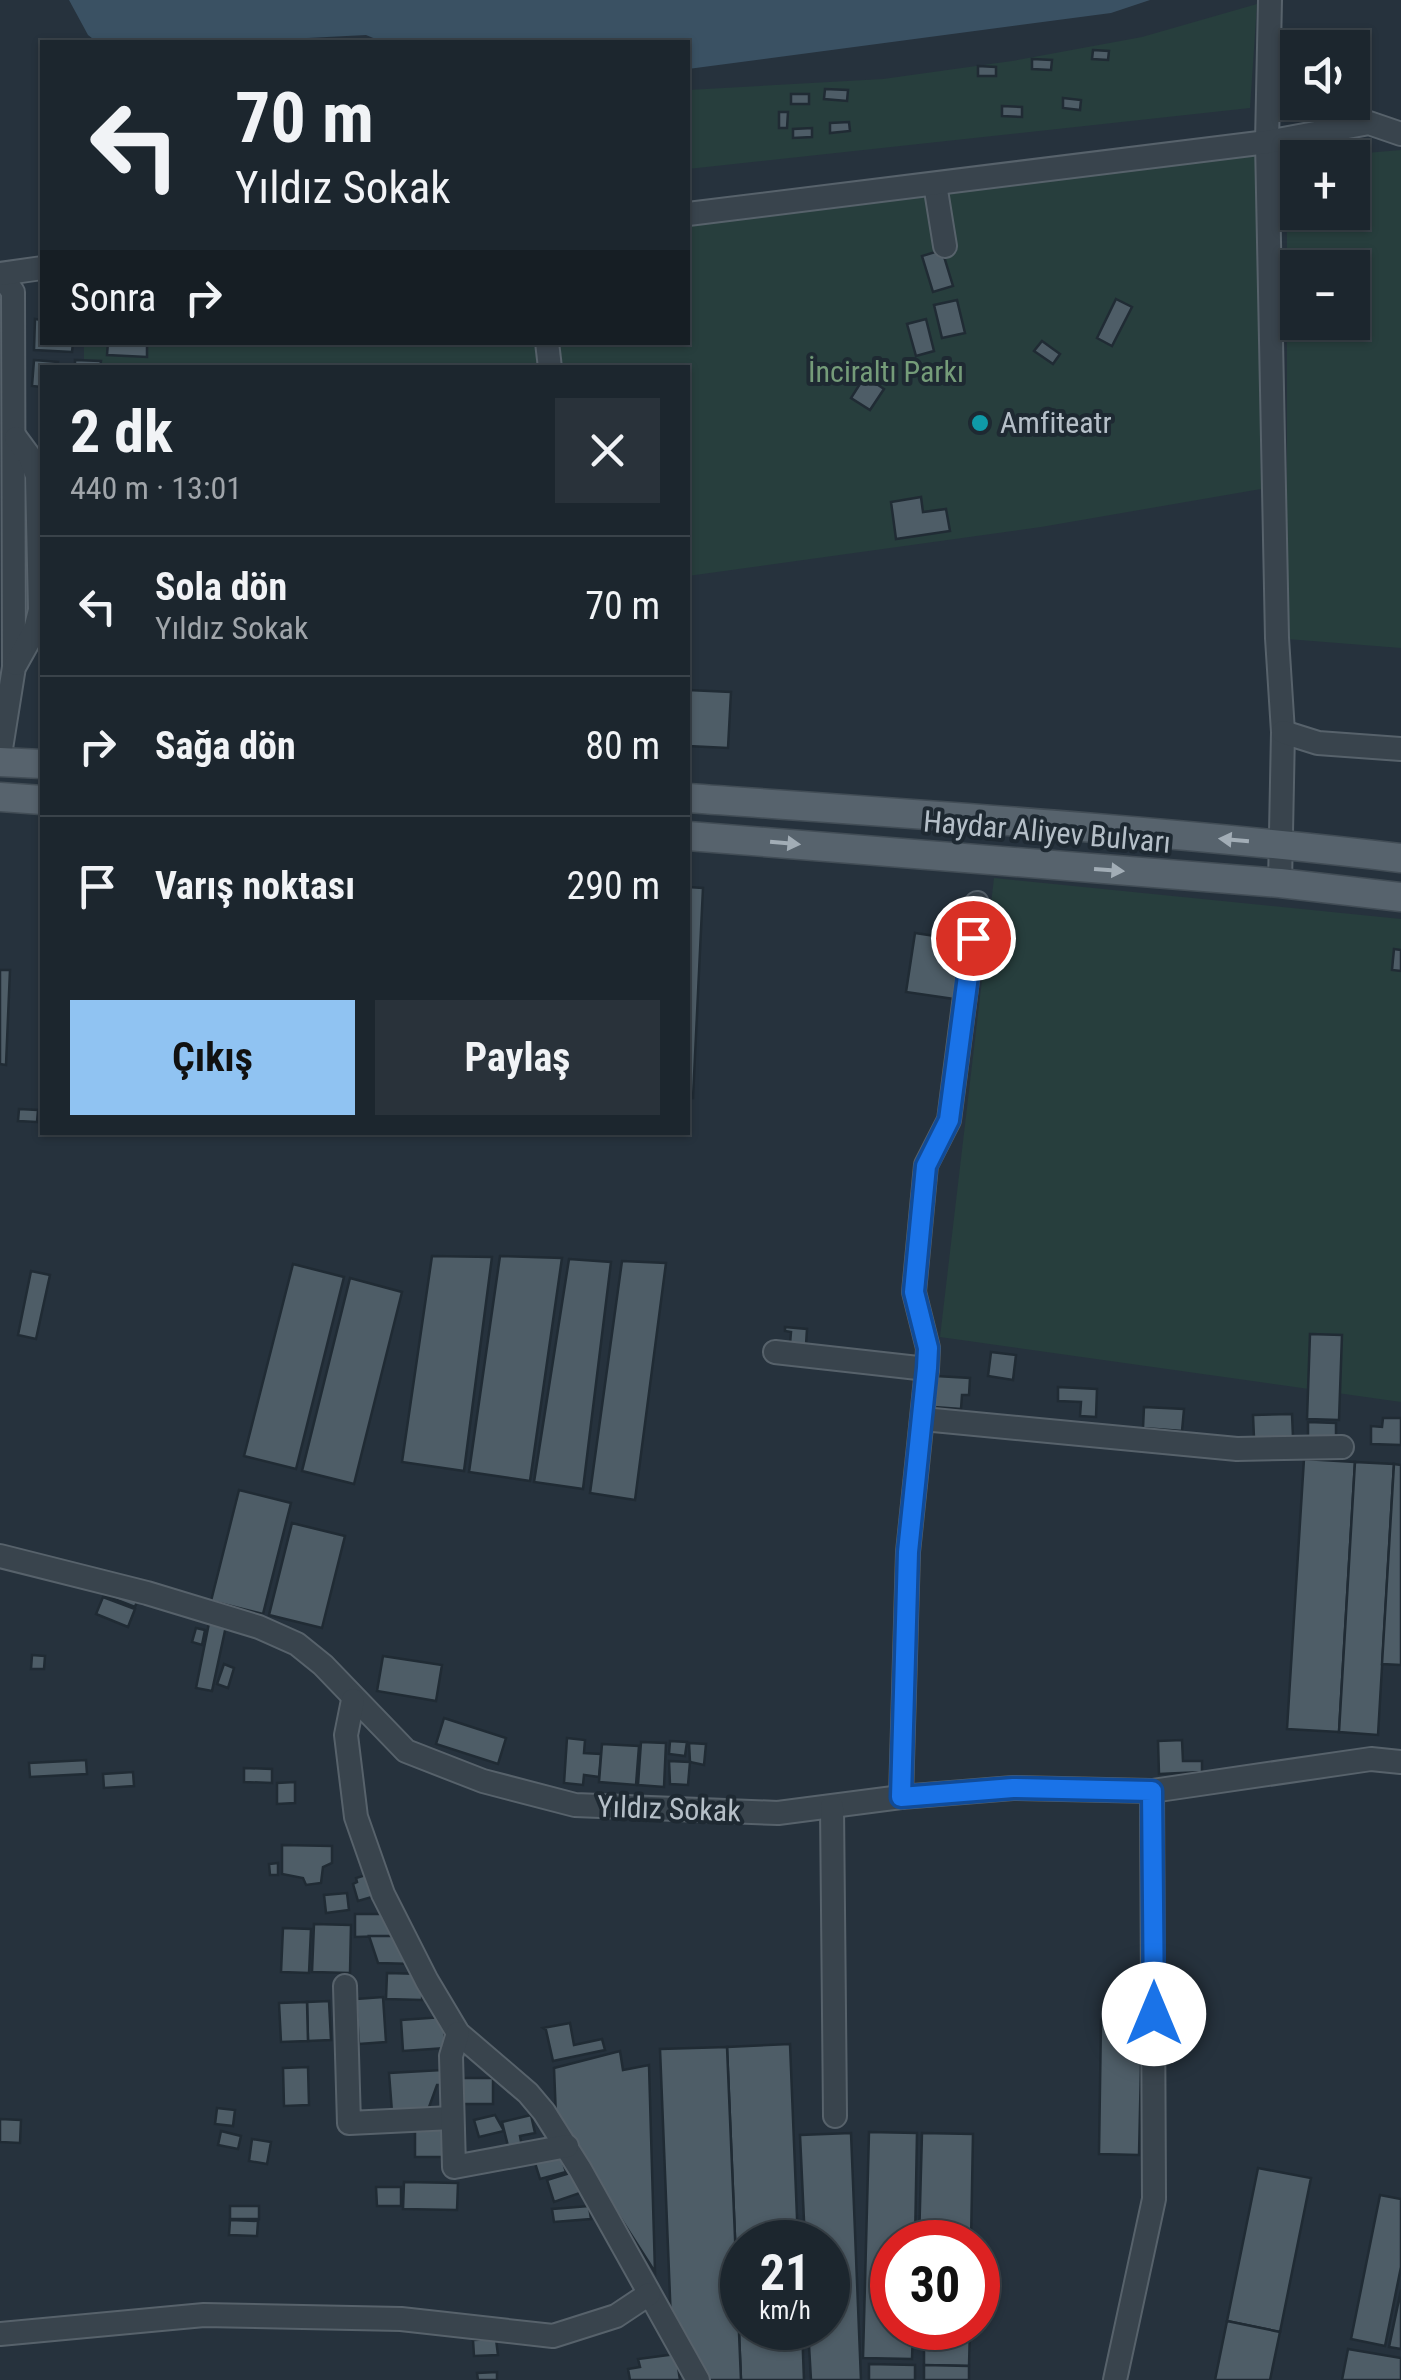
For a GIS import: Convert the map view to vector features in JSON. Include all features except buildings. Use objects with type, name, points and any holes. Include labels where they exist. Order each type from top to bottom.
[{"type":"main road","points":[[0,758],[40,764]]},
{"type":"main road","points":[[0,797],[40,800]]},
{"type":"main road","name":"Haydar Aliyev Bulvarı","points":[[690,798],[1282,844],[1401,858]]},
{"type":"main road","name":"Haydar Aliyev Bulvarı","points":[[690,836],[1280,883],[1401,897]]},
{"type":"street","points":[[1270,0],[1267,142],[1277,638],[1284,732],[1280,883]]},
{"type":"street","points":[[690,214],[1267,142],[1369,124],[1401,134]]},
{"type":"street","points":[[935,184],[945,246]]},
{"type":"street","points":[[0,758],[14,667],[16,437],[13,292],[0,274],[40,268]]},
{"type":"street","points":[[1284,732],[1318,742],[1401,749]]},
{"type":"street","points":[[901,1797],[908,1552],[928,1348],[914,1292],[926,1166],[949,1120],[977,903]]},
{"type":"street","points":[[775,1352],[927,1368]]},
{"type":"street","points":[[923,1419],[1237,1449],[1342,1447]]},
{"type":"street","name":"Yıldız Sokak","points":[[0,1556],[147,1593],[259,1627],[297,1644],[323,1665],[406,1752],[482,1781],[575,1805],[778,1813],[1013,1788],[1152,1791],[1371,1759],[1401,1762]]},
{"type":"street","points":[[353,1700],[346,1735],[356,1817],[383,1894],[427,1981],[458,2033],[528,2093],[567,2146],[698,2380]]},
{"type":"street","points":[[1115,2380],[1154,2200],[1152,1791]]},
{"type":"street","points":[[832,1807],[834,2116]]},
{"type":"street","points":[[345,1986],[350,2123],[452,2118]]},
{"type":"street","points":[[458,2033],[450,2056],[454,2167],[567,2146]]},
{"type":"street","points":[[0,2334],[204,2314],[401,2319],[553,2336],[616,2316],[649,2294]]},
{"type":"green space","points":[[1257,4],[1250,108],[690,169],[690,90],[883,79],[1142,37]]},
{"type":"green space","points":[[1401,150],[1401,648],[1287,639],[1287,340],[1370,340],[1370,250],[1287,250],[1287,230],[1370,230],[1370,153]]},
{"type":"green space","name":"İnciraltı Parkı","points":[[1256,155],[1261,489],[1041,527],[690,576],[690,365],[84,365],[84,345],[690,345],[690,218]]},
{"type":"green space","points":[[994,878],[1401,919],[1401,1402],[940,1337]]},
{"type":"water","points":[[69,0],[1150,0],[1111,13],[690,69],[690,40],[378,40],[366,35],[269,40],[94,40]]},
{"type":"place","name":"Amfiteatr","points":[[980,423]]},
{"type":"route","points":[[973,938],[949,1120],[926,1166],[914,1292],[928,1348],[908,1552],[901,1797],[1013,1788],[1152,1791],[1154,2014]]}]
